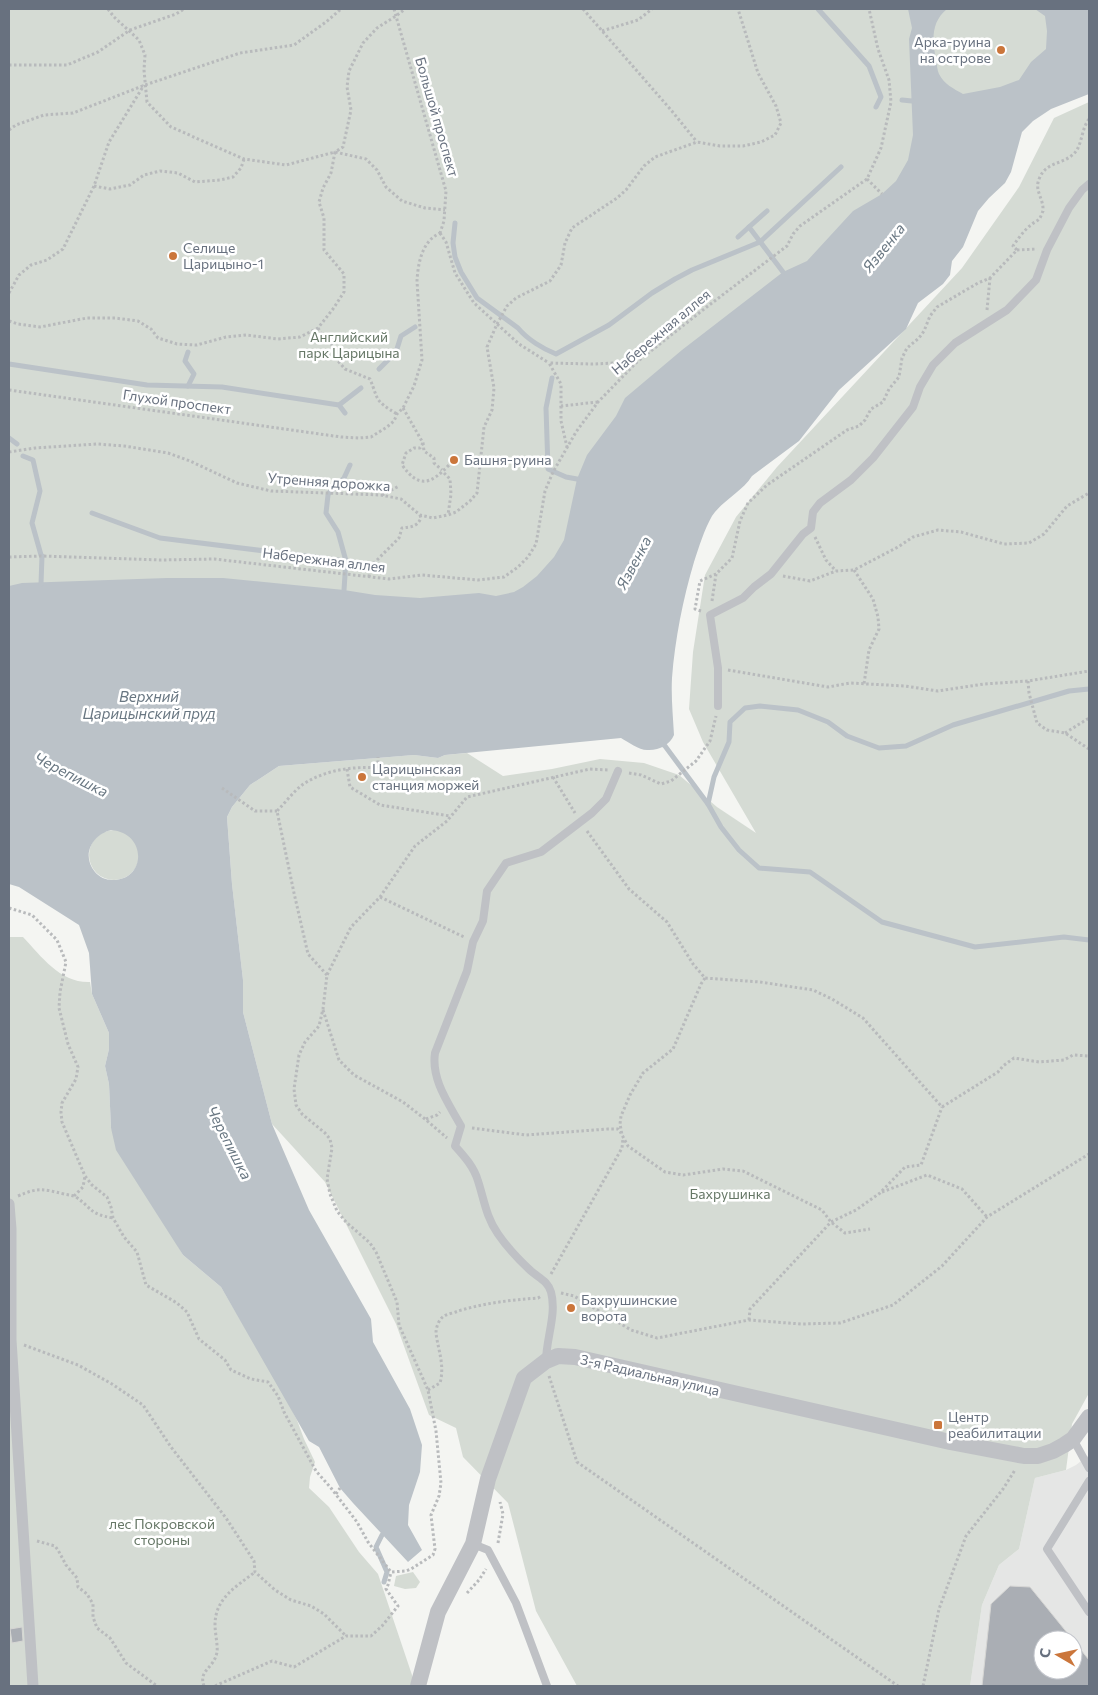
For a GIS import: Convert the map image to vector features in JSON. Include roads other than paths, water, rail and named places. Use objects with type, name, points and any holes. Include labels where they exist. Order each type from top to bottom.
[{"type":"street","points":[[13,1200],[11,1340],[33,1686]]},
{"type":"street","name":"3-я Радиальная улица","points":[[418,1686],[438,1612],[472,1544],[488,1478],[518,1392],[524,1378],[558,1356],[575,1357],[942,1440],[1024,1456],[1038,1456],[1053,1451],[1073,1439],[1089,1417]]},
{"type":"lane","points":[[718,706],[718,668],[710,615],[743,598],[754,586],[771,574],[803,534],[811,528],[814,512],[820,503],[851,480],[873,458],[913,406],[920,387],[933,365],[954,343],[1007,310],[1023,296],[1036,280],[1047,250],[1069,208],[1082,190],[1089,184]]},
{"type":"lane","points":[[546,1365],[552,1310],[551,1292],[544,1279],[532,1273],[509,1248],[487,1216],[478,1179],[468,1160],[455,1146],[461,1126],[440,1086],[433,1064],[435,1053],[467,970],[473,942],[483,920],[487,891],[506,863],[541,852],[580,823],[606,799],[618,771]]},
{"type":"lane","points":[[1073,1439],[1089,1468]]},
{"type":"lane","points":[[1089,1480],[1047,1549],[1089,1612]]},
{"type":"lane","points":[[472,1544],[488,1550],[516,1603],[547,1686]]},
{"type":"water","name":"Верхний Царицынский пруд","points":[[908,9],[947,9],[938,20],[934,32],[937,69],[944,81],[963,94],[1000,87],[1019,80],[1031,62],[1046,49],[1047,31],[1045,16],[1035,9],[1089,9],[1089,94],[1051,109],[1033,121],[1022,132],[1011,172],[1005,183],[978,211],[963,247],[952,261],[950,275],[943,284],[918,303],[906,329],[839,390],[799,441],[752,476],[712,516],[694,562],[680,619],[672,678],[674,735],[670,742],[663,747],[644,750],[621,738],[445,755],[438,758],[414,755],[279,766],[250,785],[232,807],[227,817],[232,884],[243,980],[243,1012],[272,1124],[309,1210],[371,1319],[373,1342],[410,1409],[422,1445],[420,1472],[409,1505],[408,1525],[422,1550],[408,1562],[340,1488],[319,1447],[309,1441],[221,1287],[183,1255],[116,1150],[111,1128],[109,1084],[105,1066],[109,1049],[109,1033],[92,994],[89,953],[79,925],[19,887],[9,884],[9,586],[22,583],[223,578],[344,590],[375,595],[420,598],[479,593],[496,596],[514,592],[523,587],[537,576],[554,557],[564,540],[577,479],[587,455],[616,416],[625,398],[682,350],[783,272],[807,261],[853,211],[882,194],[896,181],[908,160],[913,135],[909,39],[912,28]],"holes":[[[111,830],[123,833],[132,839],[137,847],[136,865],[131,873],[123,878],[112,880],[103,878],[91,866],[89,859],[91,846],[99,836]]]},
{"type":"waterway","points":[[818,9],[869,66],[881,97],[876,107]]},
{"type":"waterway","points":[[902,100],[912,101]]},
{"type":"waterway","points":[[455,223],[453,243],[455,257],[461,272],[477,298],[531,340],[556,354],[609,325],[652,293],[675,279],[760,242],[841,167]]},
{"type":"waterway","points":[[767,211],[749,227],[783,272]]},
{"type":"waterway","points":[[738,237],[749,227]]},
{"type":"waterway","points":[[379,369],[396,352],[401,336],[415,327]]},
{"type":"waterway","points":[[188,352],[185,361],[194,374],[188,386]]},
{"type":"waterway","points":[[9,364],[147,385],[222,387],[339,405],[345,413]]},
{"type":"waterway","points":[[552,378],[546,408],[548,469],[566,477],[577,479]]},
{"type":"waterway","points":[[339,405],[361,388]]},
{"type":"waterway","points":[[9,438],[17,444]]},
{"type":"waterway","points":[[23,456],[33,460],[40,491],[32,523],[41,555]]},
{"type":"waterway","points":[[329,493],[344,478],[350,465]]},
{"type":"waterway","points":[[328,495],[326,513],[338,532],[346,561],[345,574]]},
{"type":"waterway","points":[[92,513],[160,538],[346,561]]},
{"type":"waterway","points":[[41,584],[42,556]]},
{"type":"waterway","points":[[344,590],[345,575]]},
{"type":"waterway","points":[[708,804],[714,777],[729,742],[730,722],[745,708],[760,706],[798,710],[828,722],[847,736],[879,748],[906,746],[953,725],[1069,691],[1089,689]]},
{"type":"waterway","points":[[660,742],[665,746],[708,804],[721,827],[739,850],[759,868],[810,872],[882,922],[975,947],[1064,937],[1089,940]]},
{"type":"waterway","points":[[382,1535],[376,1547],[387,1572],[384,1582]]},
{"type":"place","name":"Арка-руина на острове","points":[[1001,50]]},
{"type":"place","name":"Селище Царицыно-1","points":[[173,256]]},
{"type":"place","name":"Башня-руина","points":[[454,460]]},
{"type":"place","name":"Царицынская станция моржей","points":[[362,777]]},
{"type":"place","name":"Бахрушинские ворота","points":[[571,1308]]},
{"type":"place","name":"Центр реабилитации","points":[[938,1425]]},
{"type":"water label","name":"Язвенка","points":[[884,248]]},
{"type":"water label","name":"Язвенка","points":[[634,563]]},
{"type":"water label","name":"Черепишка","points":[[71,775]]},
{"type":"water label","name":"Черепишка","points":[[229,1143]]},
{"type":"park label","name":"Английский парк Царицына","points":[[349,346]]},
{"type":"park label","name":"Бахрушинка","points":[[730,1194]]},
{"type":"park label","name":"лес Покровской стороны","points":[[162,1532]]}]
